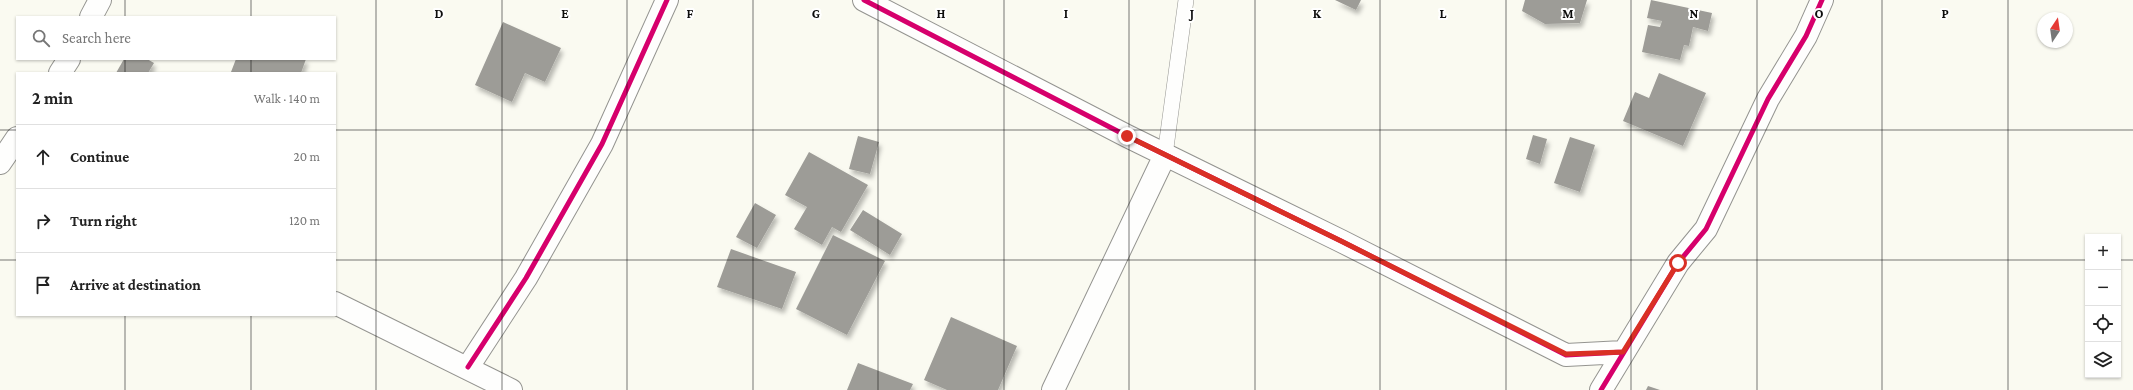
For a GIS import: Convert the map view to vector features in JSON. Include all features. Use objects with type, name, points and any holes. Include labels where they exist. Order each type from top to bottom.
[{"type":"street","points":[[92,16],[100,0]]},
{"type":"street","points":[[468,367],[526,278],[602,144],[667,0]]},
{"type":"street","points":[[864,0],[1165,155],[1341,241],[1566,354],[1623,352]]},
{"type":"street","points":[[1601,390],[1678,263],[1706,229],[1768,99],[1806,36],[1822,0]]},
{"type":"street","points":[[61,72],[69,60]]},
{"type":"street","points":[[7,162],[16,140]]},
{"type":"street","points":[[1052,390],[1165,155]]},
{"type":"street","points":[[336,304],[468,367],[511,390]]},
{"type":"lane","points":[[1165,155],[1186,0]]},
{"type":"building","points":[[1335,0],[1361,0],[1356,10]]},
{"type":"building","points":[[1525,0],[1587,0],[1580,23],[1545,24],[1522,11]]},
{"type":"building","points":[[1651,0],[1712,13],[1708,31],[1693,27],[1689,46],[1684,45],[1680,60],[1642,52],[1648,25],[1660,27],[1662,21],[1647,18]]},
{"type":"building","points":[[503,22],[561,48],[545,82],[525,73],[512,102],[475,85]]},
{"type":"building","points":[[123,60],[149,60],[154,63],[149,72],[117,72]]},
{"type":"building","points":[[236,60],[306,60],[301,72],[231,72]]},
{"type":"building","points":[[1659,73],[1706,93],[1683,146],[1623,121],[1635,92],[1649,98]]},
{"type":"building","points":[[1533,135],[1547,139],[1540,164],[1526,159]]},
{"type":"building","points":[[858,136],[879,142],[870,174],[849,169]]},
{"type":"building","points":[[1570,137],[1595,145],[1580,192],[1554,183]]},
{"type":"building","points":[[809,152],[868,185],[841,232],[832,227],[822,245],[794,229],[807,207],[785,195]]},
{"type":"building","points":[[755,203],[776,215],[757,248],[736,237]]},
{"type":"building","points":[[863,210],[902,234],[890,255],[850,230]]},
{"type":"building","points":[[833,235],[885,261],[847,335],[796,309]]},
{"type":"building","points":[[731,249],[796,272],[782,309],[717,287]]},
{"type":"building","points":[[951,317],[1017,346],[998,390],[947,390],[924,380]]},
{"type":"building","points":[[858,363],[913,384],[910,390],[847,390]]},
{"type":"building","points":[[1648,386],[1660,390],[1646,390]]},
{"type":"cycle path","points":[[468,367],[526,278],[602,144],[667,0]]},
{"type":"cycle path","points":[[864,0],[1127,136],[1341,241],[1566,355],[1623,352]]},
{"type":"cycle path","points":[[1601,390],[1678,263],[1706,229],[1768,99],[1806,36],[1822,0]]},
{"type":"route","points":[[1127,136],[1566,354],[1623,352],[1678,263]]}]
